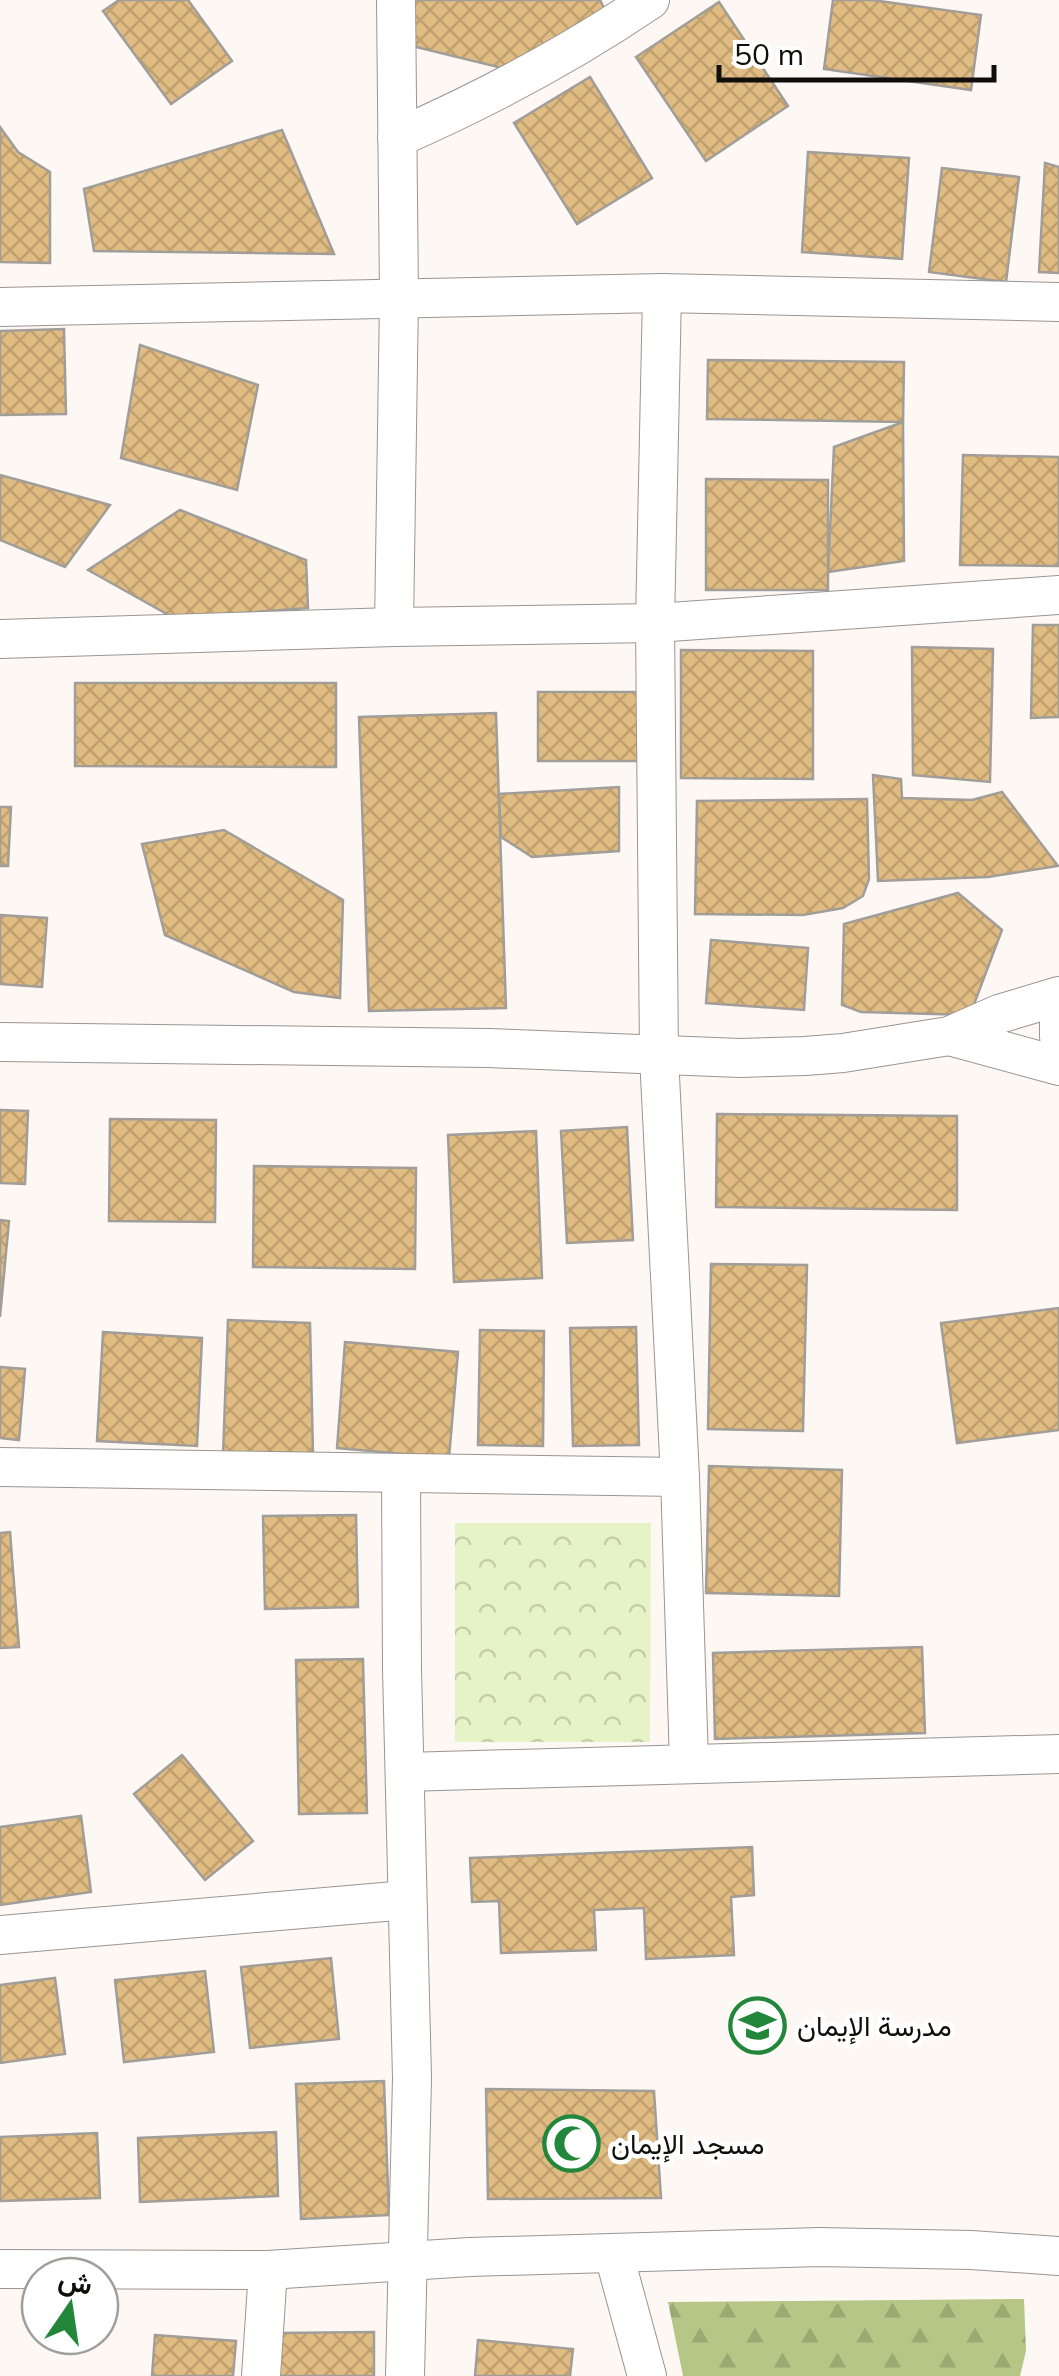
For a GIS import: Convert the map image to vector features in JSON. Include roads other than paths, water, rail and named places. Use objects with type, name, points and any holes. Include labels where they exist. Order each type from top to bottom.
[{"type":"street","points":[[394,626],[399,297],[396,0]]},
{"type":"street","points":[[397,138],[489,96],[567,54],[650,0]]},
{"type":"street","points":[[662,293],[655,622],[659,1056],[680,1477],[689,1762]]},
{"type":"street","points":[[0,307],[662,293],[1059,302]]},
{"type":"street","points":[[0,639],[655,622],[1059,594]]},
{"type":"street","points":[[0,1042],[488,1048],[740,1058],[843,1054],[948,1036],[999,1014],[1059,996]]},
{"type":"street","points":[[1059,1017],[1059,1037]]},
{"type":"street","points":[[948,1036],[1059,1066]]},
{"type":"street","points":[[0,1466],[680,1477]]},
{"type":"street","points":[[401,1475],[412,2078],[406,2376]]},
{"type":"street","points":[[405,1772],[1059,1754]]},
{"type":"street","points":[[0,1935],[407,1900]]},
{"type":"street","points":[[0,2269],[268,2270],[819,2247],[1059,2256]]},
{"type":"street","points":[[614,2255],[647,2376]]},
{"type":"street","points":[[261,2376],[268,2270]]},
{"type":"place","name":"مدرسة الإيمان","points":[[758,2026]]},
{"type":"place","name":"مسجد الإيمان","points":[[572,2144]]}]
